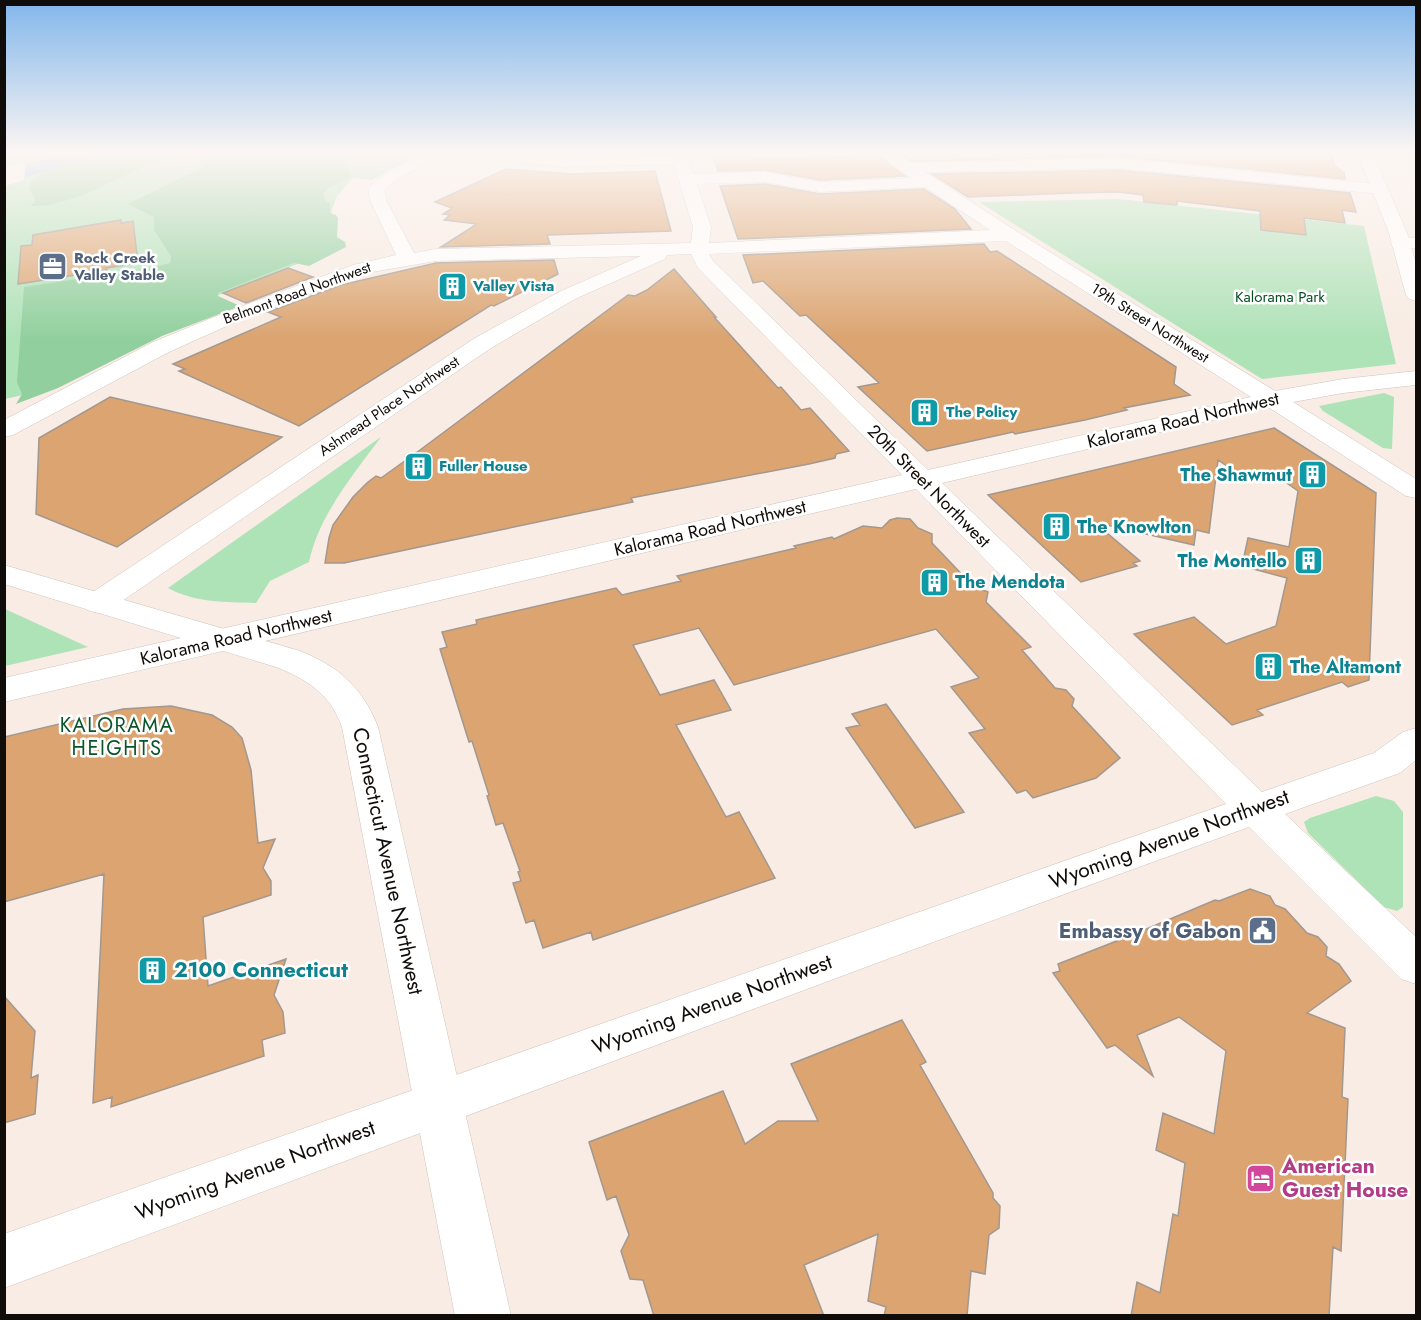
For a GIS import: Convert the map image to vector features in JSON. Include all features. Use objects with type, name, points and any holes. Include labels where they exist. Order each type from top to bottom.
[{"type":"street","points":[[387,216],[407,258]]},
{"type":"street","points":[[697,216],[702,231],[699,248]]},
{"type":"street","name":"19th Street Northwest","points":[[979,216],[1416,490]]},
{"type":"street","points":[[1394,216],[1408,243],[1416,295]]},
{"type":"street","name":"Belmont Road Northwest","points":[[4,430],[137,360],[209,326],[347,273],[407,258],[436,255],[699,248],[1010,235]]},
{"type":"street","name":"20th Street Northwest","points":[[699,248],[705,264],[1255,809],[1416,965]]},
{"type":"street","name":"Ashmead Place Northwest","points":[[98,603],[464,355],[524,318],[568,295],[654,256],[699,248]]},
{"type":"street","name":"Kalorama Road Northwest","points":[[4,690],[1273,399],[1344,386],[1416,378]]},
{"type":"street","name":"Connecticut Avenue Northwest","points":[[4,574],[288,659],[317,672],[340,690],[356,713],[483,1316]]},
{"type":"street","name":"Wyoming Avenue Northwest","points":[[4,1261],[1387,762],[1416,741]]},
{"type":"green space","points":[[4,216],[331,216],[325,253],[219,295],[44,390],[5,399]]},
{"type":"green space","points":[[151,216],[336,216],[337,237],[345,242],[346,247],[309,266],[294,263],[218,293],[218,296],[238,305],[162,336],[58,388],[16,404],[22,394],[17,382],[24,287],[170,263],[171,256],[154,230],[154,217]]},
{"type":"green space","name":"Kalorama Park","points":[[1001,216],[1270,216],[1364,226],[1396,364],[1262,379]]},
{"type":"green space","points":[[1384,393],[1394,397],[1392,449],[1383,448],[1323,411],[1319,406]]},
{"type":"green space","points":[[381,437],[338,496],[321,528],[309,562],[270,581],[256,603],[200,599],[168,588]]},
{"type":"green space","points":[[5,609],[88,647],[5,666]]},
{"type":"green space","points":[[1376,796],[1394,801],[1403,812],[1403,907],[1397,911],[1384,907],[1308,833],[1304,822]]},
{"type":"building","points":[[449,216],[667,216],[671,231],[547,235],[550,244],[441,247],[477,224],[444,220]]},
{"type":"building","points":[[730,216],[960,216],[971,229],[738,239]]},
{"type":"building","points":[[1260,216],[1343,216],[1345,223],[1304,218],[1306,235],[1261,230]]},
{"type":"building","points":[[121,220],[121,223],[133,221],[138,263],[18,284],[21,246],[32,245],[33,235]]},
{"type":"building","points":[[984,244],[990,252],[997,251],[1176,367],[1174,384],[1190,395],[1124,408],[1127,410],[1085,420],[1015,434],[1013,432],[927,451],[858,387],[879,383],[806,315],[800,316],[763,281],[753,283],[743,255]]},
{"type":"building","points":[[554,260],[558,274],[494,306],[491,305],[299,426],[179,371],[185,369],[173,364],[281,317],[268,312],[341,285],[436,263]]},
{"type":"building","points":[[288,268],[313,277],[246,303],[223,293]]},
{"type":"building","points":[[674,269],[778,388],[781,387],[801,410],[810,408],[849,451],[836,454],[835,458],[809,464],[631,498],[633,502],[344,563],[325,563],[333,525],[353,497],[368,482],[376,476],[381,478],[420,450],[628,295],[635,296],[647,290]]},
{"type":"building","points":[[110,397],[282,437],[117,547],[36,514],[39,438]]},
{"type":"building","points":[[1274,428],[1376,493],[1369,680],[1348,687],[1342,682],[1257,710],[1263,715],[1232,725],[1134,634],[1194,617],[1226,644],[1276,626],[1287,578],[1242,566],[1248,538],[1289,547],[1298,491],[1271,472],[1245,478],[1218,460],[1209,533],[1196,530],[1194,545],[1094,522],[1140,561],[1133,563],[1137,566],[1081,582],[988,495]]},
{"type":"building","points":[[910,519],[918,528],[932,534],[932,543],[973,586],[988,592],[986,602],[1031,647],[1022,650],[1055,688],[1066,690],[1074,699],[1072,706],[1120,758],[1096,778],[1033,798],[1026,790],[1017,793],[969,733],[985,729],[951,687],[979,678],[936,629],[734,685],[699,628],[633,645],[660,695],[714,680],[731,710],[676,725],[726,817],[739,812],[775,878],[593,940],[591,932],[543,948],[534,920],[526,923],[513,883],[521,881],[518,872],[520,871],[503,823],[496,825],[472,741],[469,742],[440,649],[447,647],[442,632],[477,624],[476,620],[616,588],[622,595],[681,581],[677,576],[796,548],[794,546],[832,537],[834,539],[863,526],[882,528],[890,520]]},
{"type":"building","points":[[886,704],[964,812],[915,828],[846,728],[860,725],[852,714]]},
{"type":"building","points":[[171,706],[212,715],[232,727],[242,738],[251,770],[258,843],[275,839],[263,868],[271,881],[271,895],[203,917],[208,986],[286,959],[274,995],[283,1012],[285,1033],[262,1040],[264,1056],[111,1107],[112,1097],[93,1103],[104,874],[4,902],[4,737],[123,709]]},
{"type":"building","points":[[1250,889],[1270,896],[1275,905],[1285,909],[1307,933],[1318,937],[1327,947],[1326,956],[1339,964],[1351,981],[1307,1013],[1345,1028],[1342,1097],[1348,1099],[1341,1251],[1333,1247],[1329,1316],[1131,1316],[1137,1282],[1160,1293],[1173,1214],[1178,1216],[1185,1163],[1156,1150],[1163,1113],[1214,1134],[1226,1051],[1179,1017],[1137,1035],[1153,1076],[1115,1045],[1107,1048],[1053,973],[1060,971],[1058,964],[1215,900],[1219,901]]},
{"type":"building","points":[[4,996],[35,1031],[31,1078],[38,1075],[35,1114],[4,1123]]},
{"type":"building","points":[[902,1020],[926,1062],[920,1065],[993,1193],[993,1198],[1000,1206],[999,1228],[989,1235],[985,1274],[971,1271],[967,1316],[884,1316],[886,1307],[868,1301],[878,1234],[804,1265],[824,1316],[654,1316],[643,1280],[630,1279],[621,1251],[629,1235],[616,1196],[607,1200],[589,1142],[723,1091],[745,1144],[778,1121],[818,1121],[791,1064]]},
{"type":"place","name":"Rock Creek Valley Stable","points":[[53,267]]},
{"type":"place","name":"Valley Vista","points":[[452,286]]},
{"type":"place","name":"The Policy","points":[[925,412]]},
{"type":"place","name":"Fuller House","points":[[418,466]]},
{"type":"place","name":"The Shawmut","points":[[1313,475]]},
{"type":"place","name":"The Knowlton","points":[[1056,527]]},
{"type":"place","name":"The Montello","points":[[1308,561]]},
{"type":"place","name":"The Mendota","points":[[934,582]]},
{"type":"place","name":"The Altamont","points":[[1269,667]]},
{"type":"place","name":"Embassy of Gabon","points":[[1262,931]]},
{"type":"place","name":"2100 Connecticut","points":[[153,970]]},
{"type":"place","name":"American Guest House","points":[[1261,1178]]},
{"type":"district","name":"KALORAMA HEIGHTS","points":[[117,736]]}]
